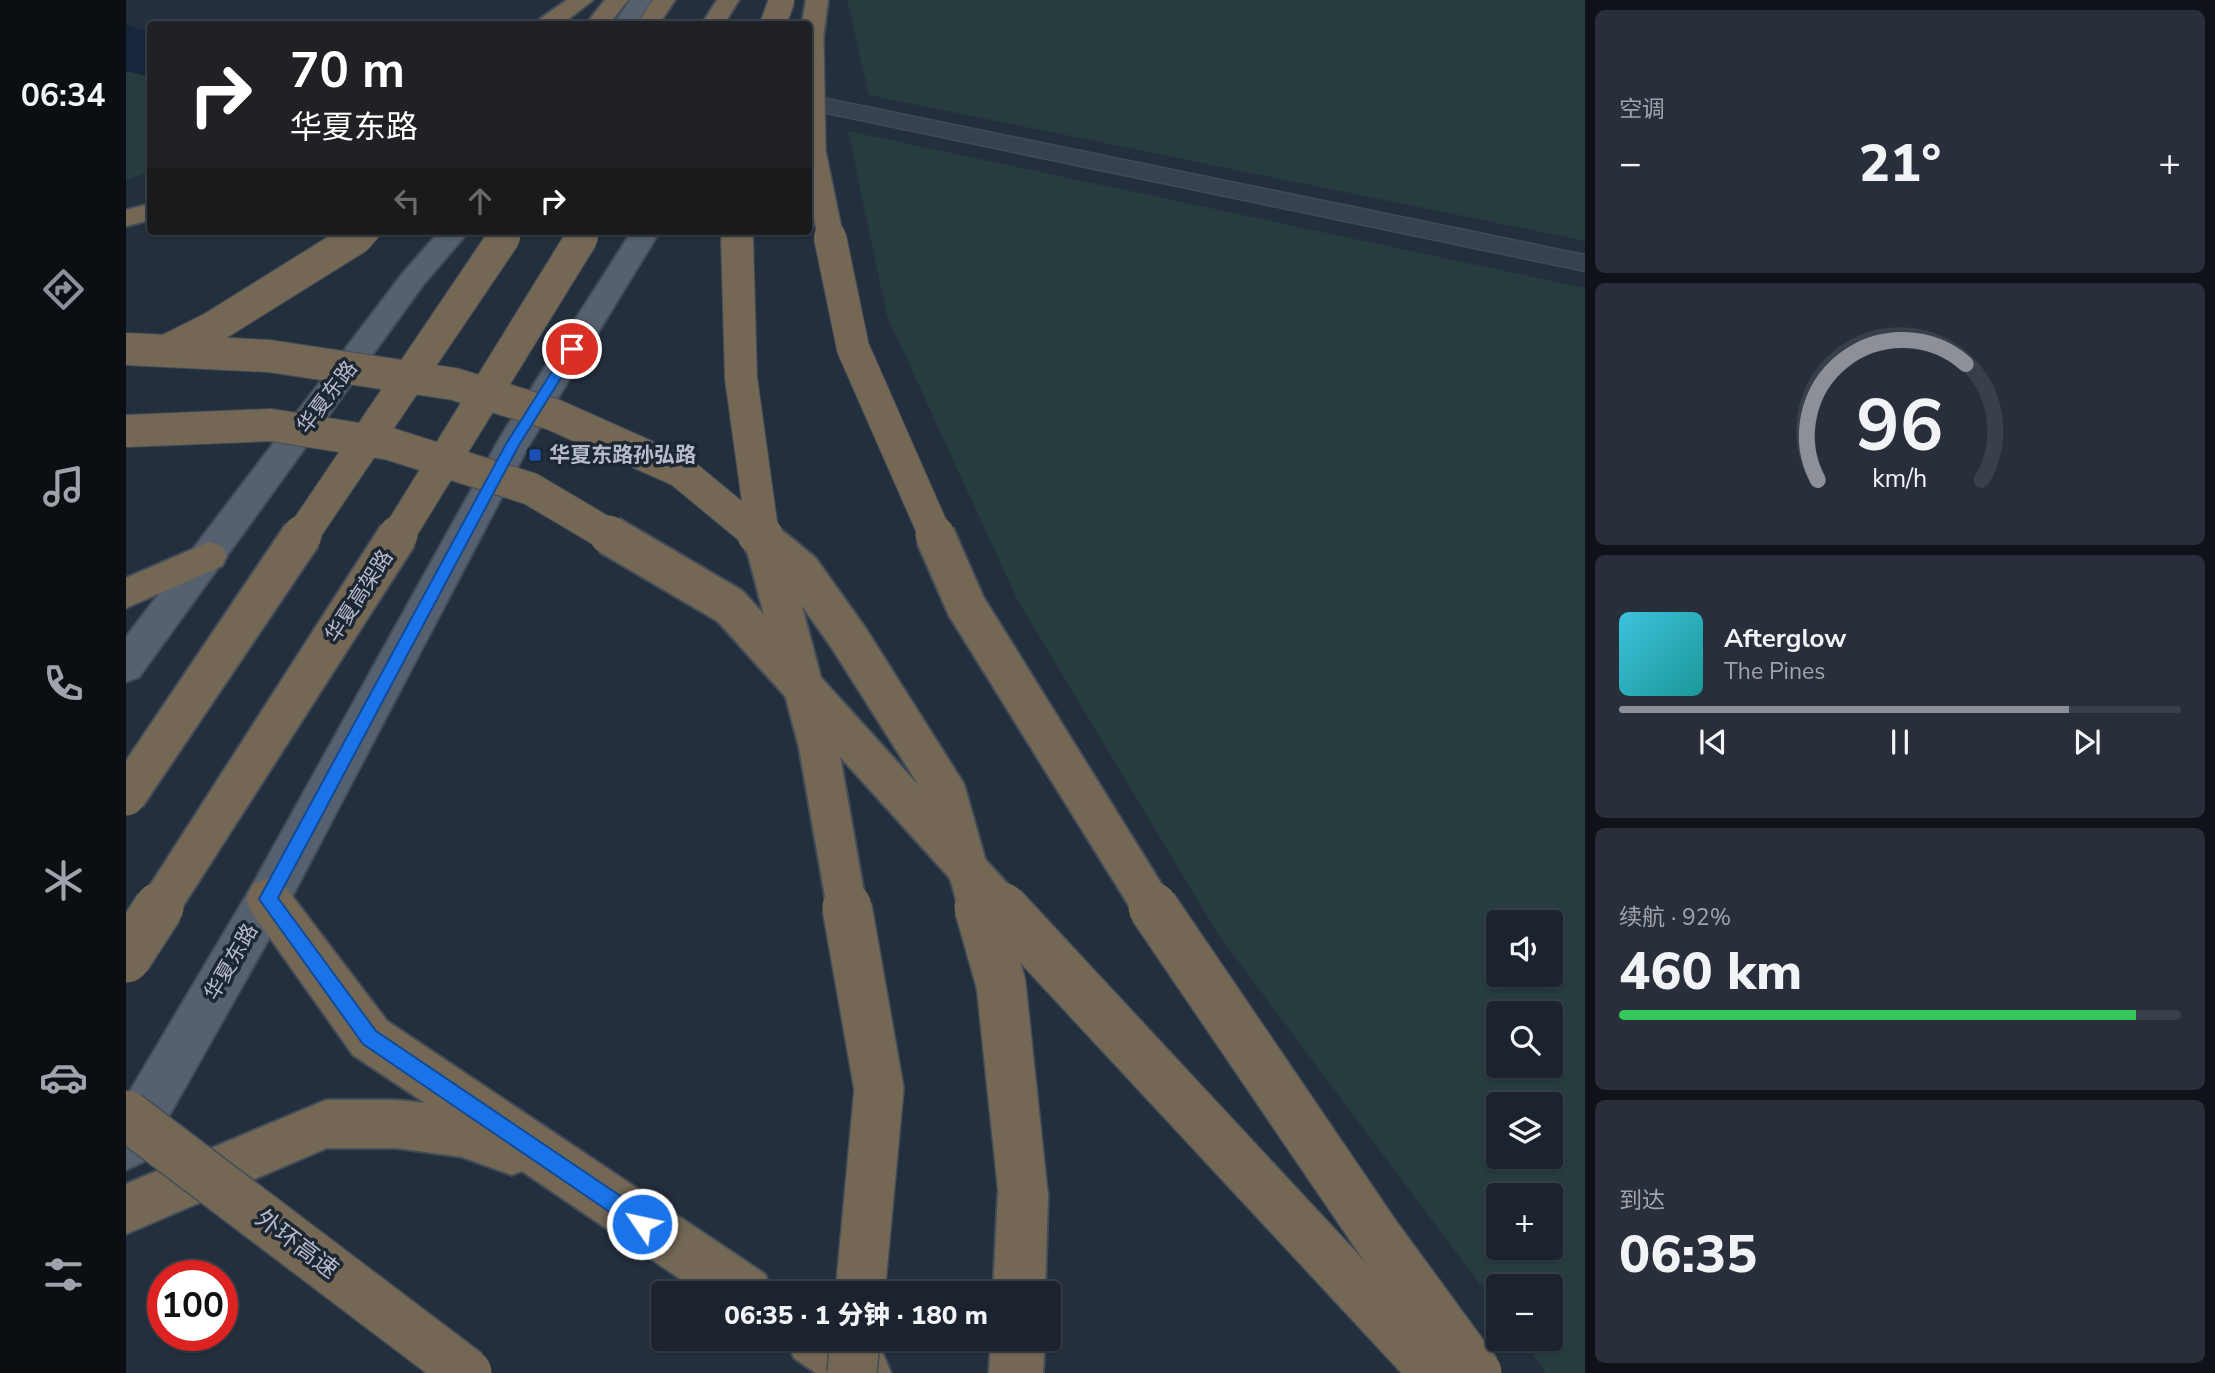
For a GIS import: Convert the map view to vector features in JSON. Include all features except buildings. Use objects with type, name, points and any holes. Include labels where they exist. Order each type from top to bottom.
[{"type":"highway","points":[[552,21],[582,0]]},
{"type":"highway","points":[[600,21],[617,0]]},
{"type":"highway","points":[[650,21],[664,0]]},
{"type":"highway","points":[[715,21],[728,0]]},
{"type":"highway","points":[[812,32],[817,0]]},
{"type":"highway","points":[[812,96],[813,152],[853,348],[967,606],[1180,950],[1376,1235],[1477,1373]]},
{"type":"highway","points":[[126,218],[147,213]]},
{"type":"highway","points":[[126,372],[212,328],[362,235]]},
{"type":"highway","points":[[126,796],[505,235]]},
{"type":"highway","name":"华夏高架路","points":[[126,958],[382,561],[584,235]]},
{"type":"highway","points":[[737,235],[741,378],[763,535],[818,743],[879,1089],[861,1281]]},
{"type":"highway","points":[[126,349],[269,356],[454,384],[552,414],[680,471],[802,571],[848,637],[946,792],[1001,984],[1023,1193],[1019,1281]]},
{"type":"highway","points":[[126,431],[271,425],[390,444],[531,489],[730,606],[923,822],[1435,1373]]},
{"type":"highway","points":[[126,594],[209,556]]},
{"type":"highway","points":[[268,899],[370,1038],[728,1281]]},
{"type":"highway","name":"外环高速","points":[[126,1115],[467,1373]]},
{"type":"highway","points":[[126,1209],[326,1124],[396,1124],[463,1133],[523,1154],[580,1182]]},
{"type":"highway","points":[[831,1351],[864,1373]]},
{"type":"highway","points":[[852,1373],[854,1351]]},
{"type":"highway","points":[[1016,1373],[1017,1351]]},
{"type":"main road","points":[[627,21],[641,0]]},
{"type":"main road","points":[[774,21],[784,0]]},
{"type":"main road","name":"华夏东路","points":[[126,666],[413,279],[452,235]]},
{"type":"main road","name":"华夏东路","points":[[126,1145],[268,899],[513,444],[644,235]]},
{"type":"street","points":[[812,103],[1585,263]]},
{"type":"green space","points":[[847,0],[1585,0],[1585,241],[869,95]]},
{"type":"green space","points":[[126,26],[147,32],[147,173],[126,180]]},
{"type":"green space","points":[[848,131],[1585,288],[1585,1373],[1546,1373],[1530,1351],[1563,1351],[1563,1274],[1486,1274],[1486,1292],[1218,934],[1017,599],[887,316]]},
{"type":"water","points":[[126,25],[147,31],[147,76],[126,71]]},
{"type":"place","name":"华夏东路孙弘路","points":[[535,455]]},
{"type":"route","points":[[572,349],[513,444],[268,899],[370,1038],[642,1224]]}]
